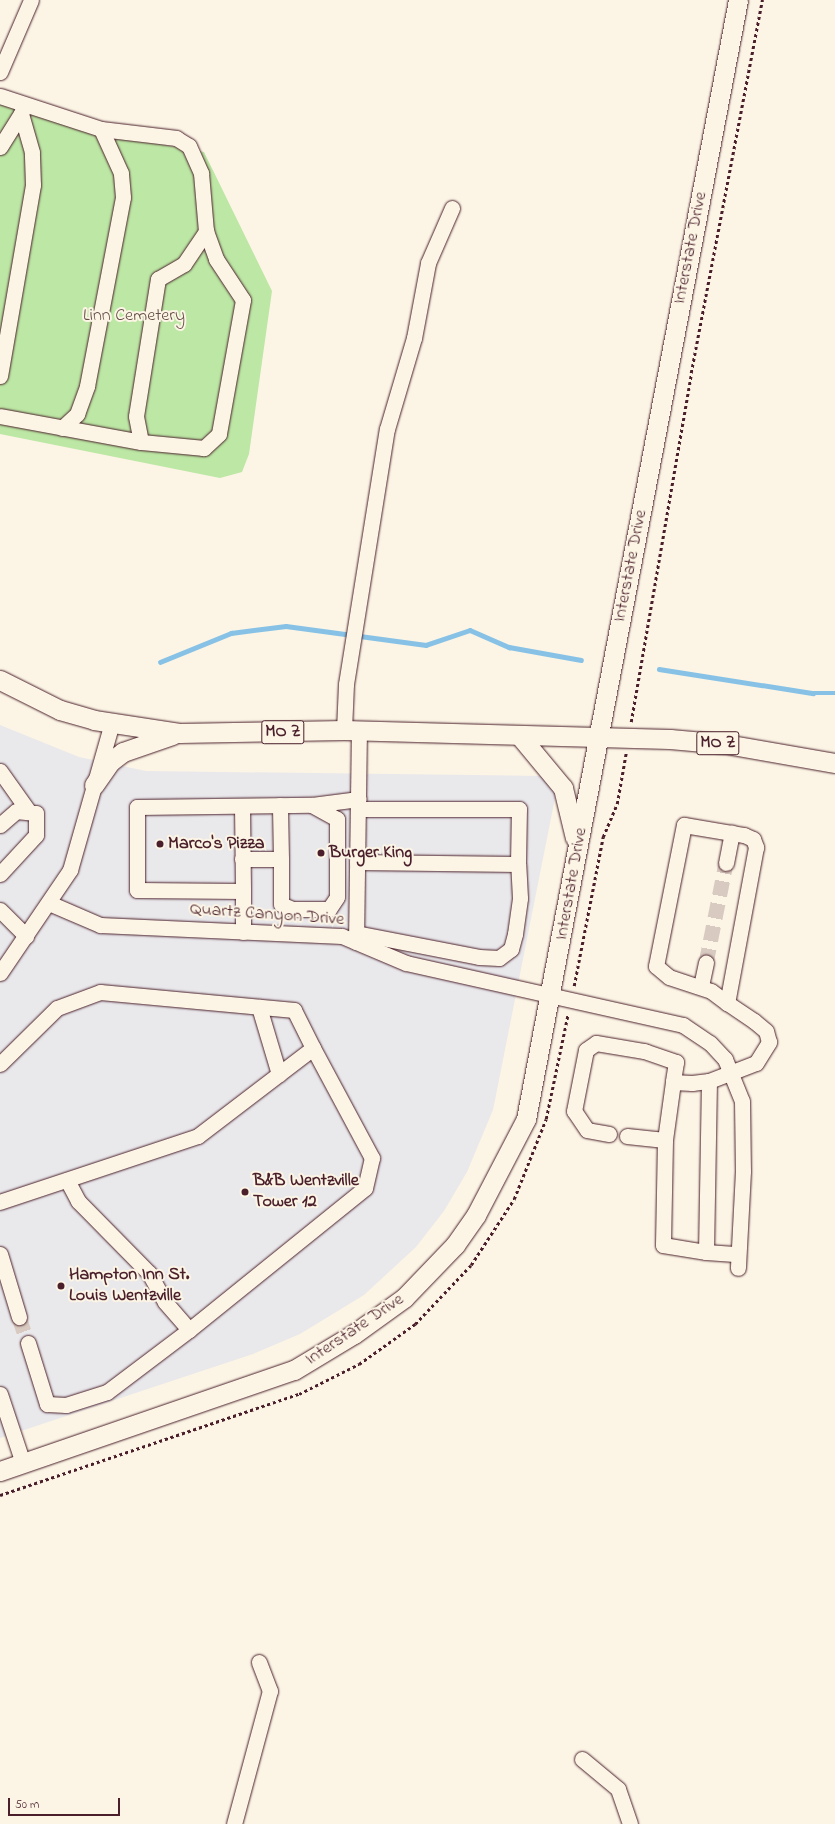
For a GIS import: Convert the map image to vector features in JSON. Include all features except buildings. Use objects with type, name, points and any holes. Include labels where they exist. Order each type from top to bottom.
[{"type":"main road","name":"Interstate Drive","points":[[0,1471],[294,1370],[404,1298],[456,1245],[476,1215],[526,1119],[551,994],[738,0]]},
{"type":"main road","name":"MO Z","points":[[0,680],[60,710],[112,723],[179,733],[352,730],[698,740],[835,763]]},
{"type":"main road","points":[[94,785],[110,762],[123,752],[179,733]]},
{"type":"main road","points":[[519,735],[562,788],[578,850]]},
{"type":"street","points":[[0,72],[31,0]]},
{"type":"street","points":[[0,96],[23,110],[102,129],[162,138],[176,138],[189,146],[201,173],[206,231],[216,259],[243,300],[219,434],[204,448],[141,442],[0,416]]},
{"type":"street","points":[[0,147],[23,110]]},
{"type":"street","points":[[0,376],[33,185],[32,152],[23,110]]},
{"type":"street","points":[[62,428],[77,414],[87,386],[123,197],[121,173],[102,129]]},
{"type":"street","points":[[243,891],[137,890],[137,807],[312,806],[359,804],[519,808],[518,864],[520,898],[515,934],[511,949],[499,958],[479,957],[356,938],[359,804],[346,684],[387,429],[414,338],[428,263],[452,208]]},
{"type":"street","points":[[141,442],[136,416],[158,279],[184,264],[206,231]]},
{"type":"street","points":[[0,973],[49,904],[70,870],[112,723]]},
{"type":"street","points":[[0,771],[27,809],[36,813],[36,835],[0,874]]},
{"type":"street","points":[[242,806],[242,932]]},
{"type":"street","points":[[280,806],[282,904],[292,909],[329,909],[337,897],[337,819],[312,806]]},
{"type":"street","points":[[0,825],[16,811],[27,809]]},
{"type":"street","points":[[673,1082],[709,1081],[732,1073],[756,1062],[769,1042],[766,1032],[758,1024],[727,1003],[701,986],[669,977],[656,966],[684,825],[753,838],[756,847],[727,1003]]},
{"type":"street","points":[[726,863],[732,833]]},
{"type":"street","points":[[242,859],[281,859]]},
{"type":"street","points":[[357,862],[518,864]]},
{"type":"street","name":"Quartz Canyon Drive","points":[[49,904],[100,925],[342,936],[356,938],[406,963],[683,1024],[710,1043],[732,1073],[742,1101],[744,1122],[738,1261],[706,1252]]},
{"type":"street","points":[[0,910],[26,936]]},
{"type":"street","points":[[701,986],[706,963]]},
{"type":"street","points":[[0,1064],[57,1008],[100,992],[294,1010],[372,1158],[365,1188],[189,1330],[107,1392],[66,1405],[47,1404],[28,1343]]},
{"type":"street","points":[[258,1007],[279,1074]]},
{"type":"street","points":[[609,1134],[587,1130],[574,1111],[586,1050],[596,1042],[608,1042],[676,1062],[665,1140],[663,1245],[706,1252],[709,1081]]},
{"type":"street","points":[[1,1199],[67,1180],[198,1136],[313,1048]]},
{"type":"street","points":[[627,1136],[665,1140]]},
{"type":"street","points":[[67,1180],[78,1201],[149,1273],[165,1302],[189,1330]]},
{"type":"street","points":[[0,1254],[19,1317]]},
{"type":"street","points":[[0,1394],[24,1463]]},
{"type":"street","points":[[234,1824],[270,1691],[259,1662]]},
{"type":"street","points":[[582,1759],[618,1789],[630,1824]]},
{"type":"path","points":[[634,700],[691,373],[762,0]]},
{"type":"path","points":[[0,1495],[299,1394],[358,1364],[415,1324],[471,1265],[514,1199],[546,1119],[603,837],[617,804],[624,762]]},
{"type":"shaded area","points":[[0,725],[79,757],[146,771],[545,776],[557,788],[493,1110],[467,1172],[444,1211],[416,1247],[364,1295],[300,1334],[253,1354],[0,1438]]},
{"type":"green space","name":"Linn Cemetery","points":[[0,103],[82,130],[204,152],[272,291],[249,454],[242,472],[220,478],[0,434]]},
{"type":"waterway","points":[[160,662],[231,633],[286,626],[426,645],[470,630],[509,647],[581,660]]},
{"type":"waterway","points":[[659,669],[813,693],[835,693]]},
{"type":"tunnel","points":[[706,963],[726,863]]},
{"type":"tunnel","points":[[19,1317],[28,1343]]},
{"type":"place","name":"Marco's Pizza","points":[[160,844]]},
{"type":"place","name":"Burger King","points":[[321,853]]},
{"type":"place","name":"B&B Wentzville Tower 12","points":[[245,1192]]},
{"type":"place","name":"Hampton Inn St. Louis Wentzville","points":[[61,1286]]}]
